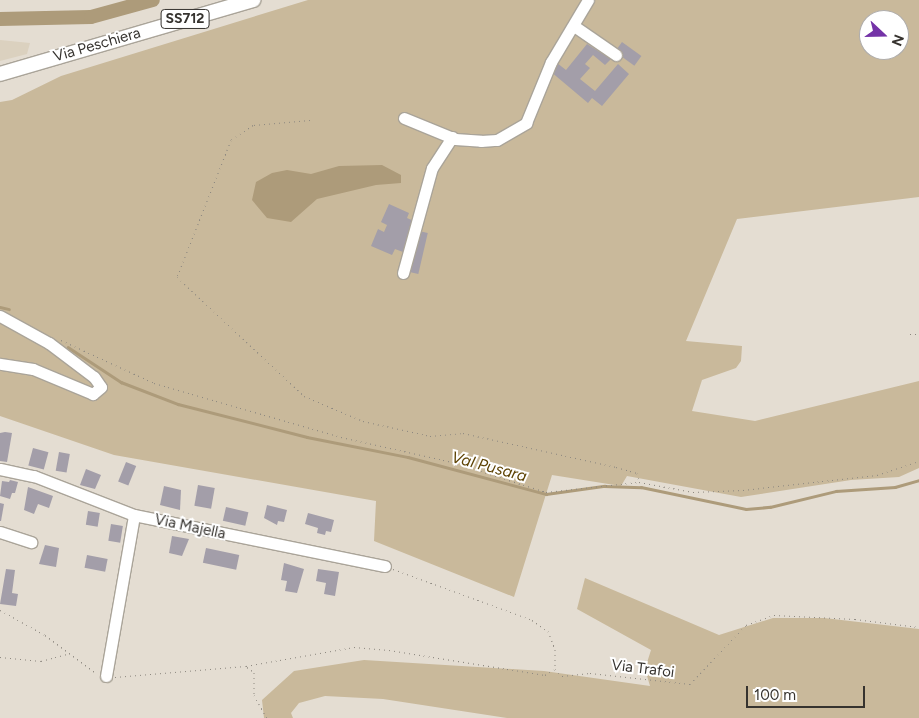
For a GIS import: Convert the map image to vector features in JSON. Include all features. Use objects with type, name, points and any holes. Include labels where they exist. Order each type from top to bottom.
[{"type":"main road","name":"Via Peschiera","points":[[0,74],[253,0]]},
{"type":"street","points":[[404,118],[452,137],[481,142],[497,140],[526,123],[551,62],[588,0]]},
{"type":"street","points":[[574,26],[616,55]]},
{"type":"street","points":[[403,272],[432,168],[452,137]]},
{"type":"street","points":[[0,316],[49,343],[100,382],[98,393],[93,394],[33,369],[0,364]]},
{"type":"street","name":"Via Majella","points":[[0,468],[34,476],[134,515],[385,566]]},
{"type":"street","points":[[106,676],[134,515]]},
{"type":"street","points":[[0,532],[31,542]]},
{"type":"path","points":[[310,120],[252,125],[231,140],[178,277],[304,396],[363,421],[430,436],[462,433],[501,441],[637,473],[639,482]]},
{"type":"path","points":[[910,334],[919,334]]},
{"type":"path","points":[[49,343],[64,339],[154,383],[340,437],[452,462],[546,492],[639,482],[693,492],[743,490],[878,475],[919,461]]},
{"type":"path","points":[[0,610],[45,635],[88,669],[106,676],[150,676],[246,666],[354,647],[389,650],[545,675],[555,669],[555,649],[548,631],[532,620],[385,566]]},
{"type":"path","name":"Via Trafoi","points":[[555,669],[562,676],[590,673],[690,684],[746,625],[774,615],[855,619],[919,627]]},
{"type":"path","points":[[0,657],[41,662],[68,654]]},
{"type":"path","points":[[246,666],[254,672],[254,696],[267,718]]},
{"type":"shaded area","points":[[308,0],[919,0],[919,197],[737,219],[686,341],[742,346],[741,361],[736,368],[702,380],[692,411],[755,421],[919,381],[919,468],[899,477],[851,480],[741,497],[627,476],[621,486],[552,475],[514,597],[374,541],[376,501],[114,455],[0,416],[0,102],[12,100],[61,76]]},
{"type":"shaded area","points":[[0,40],[30,43],[27,54],[0,61]]},
{"type":"shaded area","points":[[382,165],[401,175],[401,183],[376,185],[317,199],[291,222],[267,218],[252,200],[256,182],[272,173],[287,170],[311,174],[339,166]]},
{"type":"shaded area","points":[[585,578],[719,635],[773,618],[824,618],[919,629],[919,718],[507,718],[383,699],[325,696],[299,703],[291,713],[293,718],[264,718],[262,700],[294,671],[364,660],[544,671],[650,686],[645,669],[651,650],[577,609]]},
{"type":"building","points":[[622,42],[641,56],[634,66],[615,52]]},
{"type":"building","points":[[587,44],[611,59],[605,65],[593,55],[585,64],[590,68],[580,79],[595,91],[618,64],[629,74],[602,106],[592,98],[588,103],[550,71],[557,63],[566,70]]},
{"type":"building","points":[[389,204],[409,213],[407,218],[416,222],[403,252],[395,249],[392,255],[371,246],[378,229],[384,232],[387,225],[381,222]]},
{"type":"building","points":[[419,231],[428,233],[418,274],[410,272]]},
{"type":"building","points":[[0,433],[12,433],[7,462],[0,461]]},
{"type":"building","points":[[33,448],[48,452],[44,470],[28,465]]},
{"type":"building","points":[[59,452],[70,454],[67,473],[56,471]]},
{"type":"building","points":[[126,462],[136,466],[128,486],[118,481]]},
{"type":"building","points":[[86,469],[101,475],[95,489],[80,485]]},
{"type":"building","points":[[10,480],[18,482],[15,493],[12,493],[10,499],[0,496],[2,481],[9,482]]},
{"type":"building","points":[[198,485],[215,488],[211,509],[194,506]]},
{"type":"building","points":[[164,486],[181,490],[180,510],[160,505]]},
{"type":"building","points":[[28,487],[53,496],[49,508],[38,504],[34,514],[24,510]]},
{"type":"building","points":[[0,503],[4,504],[1,521],[0,521]]},
{"type":"building","points":[[267,505],[287,510],[284,522],[278,521],[277,525],[264,518]]},
{"type":"building","points":[[226,507],[248,512],[245,526],[223,521]]},
{"type":"building","points":[[88,511],[100,513],[98,527],[86,525]]},
{"type":"building","points":[[308,513],[334,520],[331,532],[326,531],[325,535],[317,533],[318,528],[305,524]]},
{"type":"building","points":[[111,524],[123,526],[120,543],[108,541]]},
{"type":"building","points":[[172,536],[189,539],[182,556],[169,553]]},
{"type":"building","points":[[45,545],[59,548],[56,567],[39,564]]},
{"type":"building","points":[[206,548],[239,555],[236,570],[203,563]]},
{"type":"building","points":[[87,555],[108,559],[105,572],[85,568]]},
{"type":"building","points":[[284,563],[304,569],[297,593],[285,591],[287,581],[281,580]]},
{"type":"building","points":[[6,569],[15,570],[12,593],[18,594],[16,606],[0,604]]},
{"type":"building","points":[[318,569],[339,572],[335,596],[324,594],[326,583],[316,581]]},
{"type":"waterway","points":[[0,19],[91,17],[153,0]]},
{"type":"waterway","name":"Val Pusara","points":[[0,307],[9,309]]},
{"type":"waterway","name":"Val Pusara","points":[[68,347],[121,382],[178,404],[307,437],[408,457],[546,494],[604,486],[641,487],[746,509],[770,507],[836,491],[895,487],[919,480]]}]
